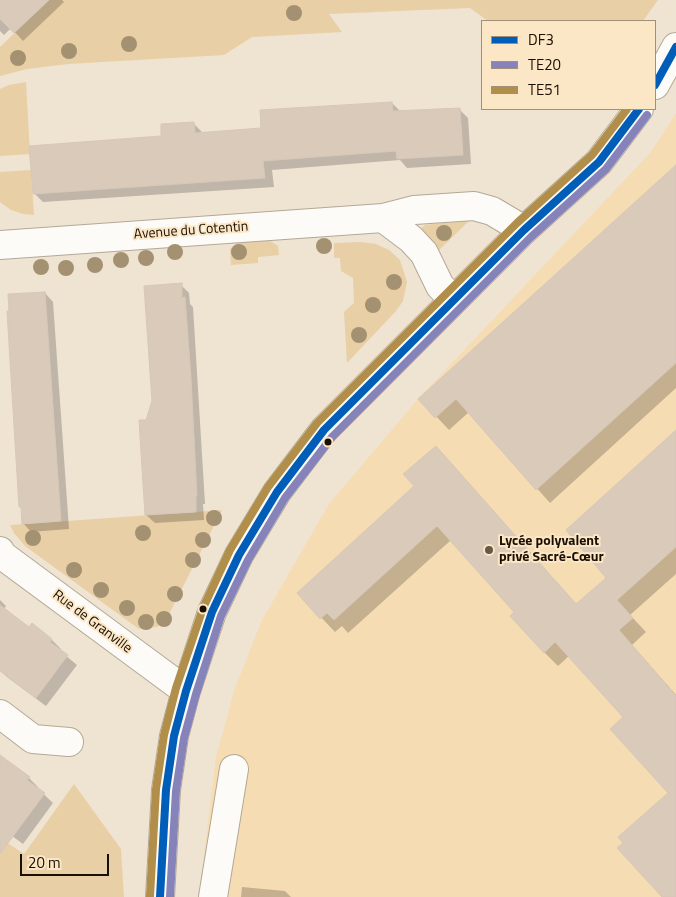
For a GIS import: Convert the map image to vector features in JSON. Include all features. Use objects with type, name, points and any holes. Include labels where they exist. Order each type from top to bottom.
[{"type":"street","points":[[656,83],[676,47]]},
{"type":"street","points":[[160,897],[166,790],[174,736],[186,691],[212,612],[239,556],[277,492],[324,430],[524,230],[598,162],[638,110]]},
{"type":"street","name":"Avenue du Cotentin","points":[[0,245],[383,218],[414,210],[474,206],[492,211],[524,230]]},
{"type":"street","points":[[383,218],[411,239],[424,253],[440,286],[454,300]]},
{"type":"street","name":"Rue de Granville","points":[[0,551],[2,555],[186,691]]},
{"type":"street","points":[[0,714],[33,739],[69,742]]},
{"type":"street","points":[[213,897],[234,769]]},
{"type":"shaded area","points":[[49,0],[658,0],[644,20],[487,20],[470,8],[329,14],[342,32],[252,37],[224,55],[68,64],[27,69],[0,76],[0,47]]},
{"type":"shaded area","points":[[26,82],[30,154],[0,156],[0,89],[9,85]]},
{"type":"shaded area","name":"Lycée polyvalent privé Sacré-Cœur","points":[[676,113],[676,897],[199,897],[216,757],[235,688],[262,620],[329,504],[418,399],[651,152]]},
{"type":"shaded area","points":[[31,170],[34,215],[11,210],[0,202],[0,172]]},
{"type":"shaded area","points":[[470,220],[438,251],[419,231],[425,225]]},
{"type":"shaded area","points":[[266,238],[278,246],[279,255],[258,257],[258,263],[231,265],[230,249],[241,239]]},
{"type":"shaded area","points":[[360,242],[376,244],[389,250],[400,260],[407,282],[403,301],[396,311],[347,363],[344,312],[354,303],[353,278],[341,271],[340,258],[334,258],[334,243]]},
{"type":"shaded area","points":[[222,510],[166,620],[157,627],[139,629],[25,546],[10,525]]},
{"type":"shaded area","points":[[74,784],[121,849],[124,897],[0,897],[0,838],[24,854]]},
{"type":"building","points":[[0,0],[49,0],[14,33],[0,19]]},
{"type":"building","points":[[392,102],[393,111],[460,108],[463,155],[397,159],[396,151],[263,161],[265,178],[33,194],[29,146],[161,136],[161,124],[194,122],[195,133],[261,128],[260,110]]},
{"type":"building","points":[[676,165],[676,363],[536,490],[456,399],[435,418],[418,399]]},
{"type":"building","points":[[182,283],[182,298],[185,297],[191,378],[197,496],[196,512],[145,515],[139,420],[146,420],[152,401],[144,286]]},
{"type":"building","points":[[45,292],[61,521],[22,524],[21,507],[19,507],[7,311],[9,311],[8,294]]},
{"type":"building","points":[[676,430],[676,547],[617,600],[633,618],[619,630],[676,696],[676,897],[662,897],[617,848],[623,843],[618,837],[668,793],[610,729],[623,717],[555,642],[544,653],[510,616],[514,612],[437,526],[334,620],[327,613],[320,619],[297,593],[414,486],[403,474],[436,446],[576,604],[606,578],[566,530]]},
{"type":"building","points":[[0,605],[29,627],[32,623],[52,639],[50,642],[68,655],[36,698],[0,671]]},
{"type":"building","points":[[0,755],[30,777],[27,780],[45,793],[0,854]]},
{"type":"transit line","name":"DF3","points":[[656,83],[676,47]]},
{"type":"transit line","name":"TE51","points":[[150,896],[156,789],[164,735],[176,688],[203,608],[230,550],[268,487],[317,423],[517,223],[592,155],[626,110]]},
{"type":"transit line","name":"DF3","points":[[160,897],[166,790],[174,736],[186,691],[212,612],[239,555],[277,492],[324,430],[524,230],[599,162],[638,110]]},
{"type":"transit line","name":"TE20","points":[[170,897],[176,791],[184,738],[196,694],[221,616],[248,560],[285,498],[332,437],[531,237],[606,169],[647,115]]},
{"type":"place","name":"Lycée polyvalent privé Sacré-Cœur","points":[[489,550]]}]
